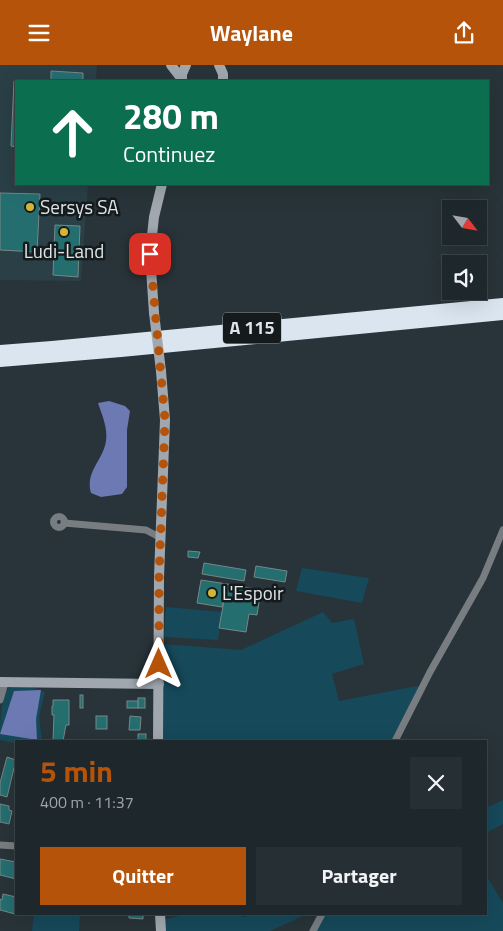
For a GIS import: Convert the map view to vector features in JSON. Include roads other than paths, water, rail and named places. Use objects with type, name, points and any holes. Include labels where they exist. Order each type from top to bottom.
[{"type":"highway","name":"A 115","points":[[0,351],[503,304]]},
{"type":"highway","name":"A 115","points":[[0,361],[503,314]]},
{"type":"main road","points":[[171,65],[182,80]]},
{"type":"main road","points":[[182,80],[186,65]]},
{"type":"main road","points":[[220,66],[222,80]]},
{"type":"main road","points":[[158,740],[165,420],[150,254],[154,217],[162,185]]},
{"type":"main road","points":[[2,683],[159,684]]},
{"type":"main road","points":[[160,915],[161,931]]},
{"type":"street","points":[[64,523],[146,530],[161,538]]},
{"type":"street","points":[[146,530],[162,524]]},
{"type":"street","points":[[396,740],[426,679],[483,578],[503,530]]},
{"type":"street","points":[[0,700],[2,683]]},
{"type":"street","points":[[0,845],[15,846]]},
{"type":"street","points":[[313,931],[321,915]]},
{"type":"water","points":[[109,401],[125,406],[130,411],[127,430],[127,487],[122,494],[101,497],[91,493],[90,478],[106,441],[105,426],[98,403]]},
{"type":"water","points":[[41,690],[36,719],[37,740],[0,734],[14,691]]},
{"type":"place","name":"Sersys SA","points":[[30,207]]},
{"type":"place","name":"Ludi-Land","points":[[64,232]]},
{"type":"place","name":"L'Espoir","points":[[212,593]]}]
